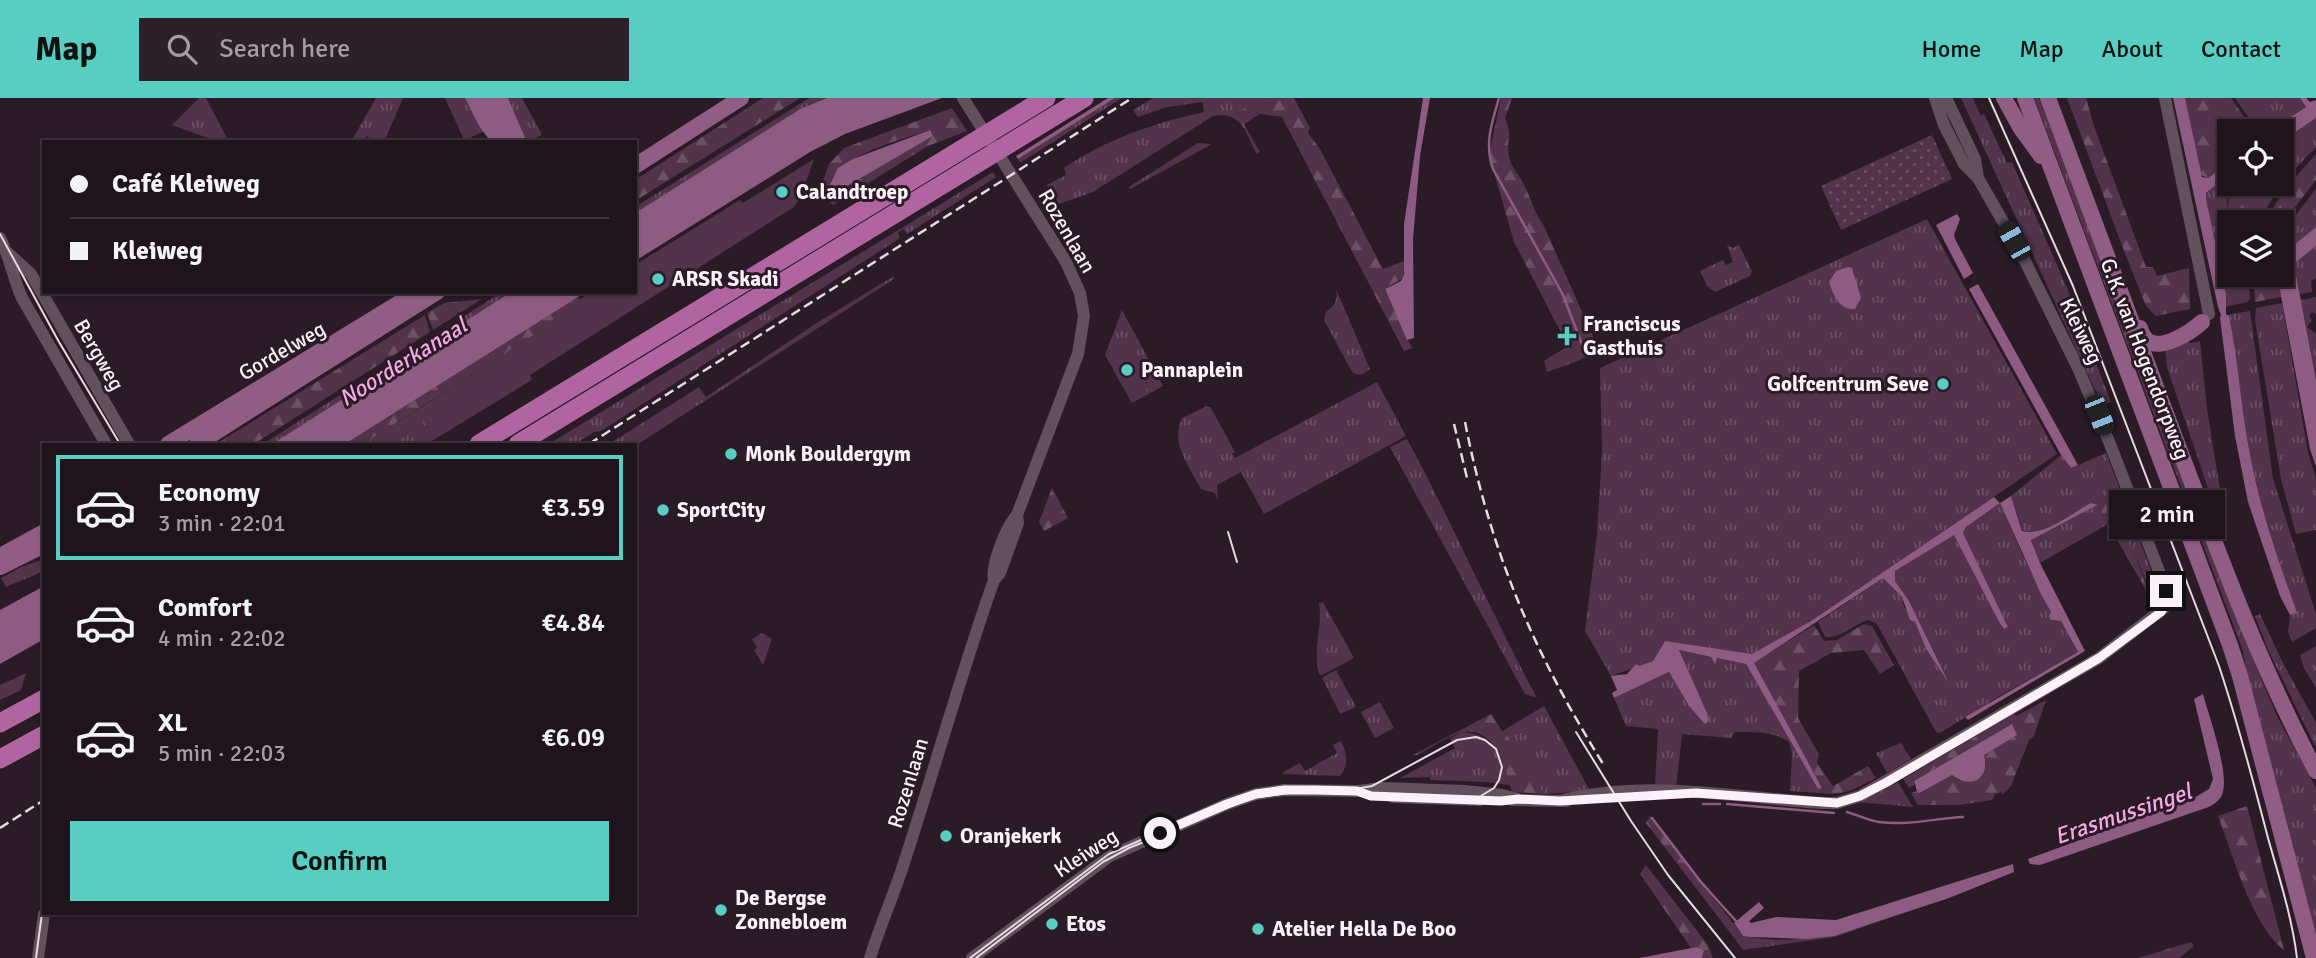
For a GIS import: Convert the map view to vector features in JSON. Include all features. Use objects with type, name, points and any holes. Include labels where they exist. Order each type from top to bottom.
[{"type":"highway","points":[[481,443],[1046,98]]},
{"type":"highway","points":[[520,443],[1084,98]]},
{"type":"highway","points":[[0,720],[40,709]]},
{"type":"highway","points":[[0,746],[40,709]]},
{"type":"highway","points":[[0,759],[42,736]]},
{"type":"main road","points":[[637,154],[725,98]]},
{"type":"main road","points":[[637,165],[741,98]]},
{"type":"main road","points":[[2004,98],[2028,139],[2049,166]]},
{"type":"main road","name":"G.K. van Hogendorpweg","points":[[2025,98],[2230,645],[2314,958]]},
{"type":"main road","name":"G.K. van Hogendorpweg","points":[[2048,98],[2220,557],[2266,672],[2316,771]]},
{"type":"main road","points":[[2121,291],[2145,338],[2152,343],[2188,334],[2206,318]]},
{"type":"main road","name":"Gordelweg","points":[[170,443],[414,294]]},
{"type":"main road","name":"Gordelweg","points":[[199,443],[434,294]]},
{"type":"main road","points":[[0,556],[42,533]]},
{"type":"main road","points":[[0,567],[42,546]]},
{"type":"street","name":"Rozenlaan","points":[[870,958],[883,915],[900,874],[994,580],[1000,573],[1011,545],[1028,482],[1078,354],[1084,316],[1080,293],[1066,262],[962,98]]},
{"type":"street","name":"Kleiweg","points":[[972,958],[1100,862],[1160,833],[1256,794],[1284,790],[1357,791],[1371,796],[1560,801],[1599,793],[1640,790],[1837,803],[1860,796],[2099,658],[2161,612],[2166,603],[2164,584],[2084,381],[2022,255],[1978,178],[1964,164],[1944,125],[1935,98]]},
{"type":"street","name":"Kleiweg","points":[[1946,98],[1975,159],[1978,178]]},
{"type":"street","points":[[2165,98],[2206,318]]},
{"type":"street","name":"Bergweg","points":[[0,238],[8,253],[15,283],[22,298],[105,443]]},
{"type":"street","name":"Bergweg","points":[[8,253],[31,274],[42,293]]},
{"type":"street","name":"Bergweg","points":[[43,294],[128,443]]},
{"type":"street","points":[[38,958],[44,915]]},
{"type":"green space","points":[[199,98],[206,98],[228,140],[213,140],[172,125]]},
{"type":"green space","points":[[376,98],[403,98],[385,140],[372,140],[367,136],[363,140],[352,140]]},
{"type":"green space","points":[[445,98],[465,98],[479,126],[485,131],[471,137],[472,140],[464,140]]},
{"type":"green space","points":[[508,98],[522,98],[542,135],[526,140]]},
{"type":"green space","points":[[763,98],[800,98],[637,200],[637,179]]},
{"type":"green space","points":[[809,98],[827,98],[800,109],[637,212],[637,206]]},
{"type":"green space","points":[[1115,98],[1122,98],[1020,163],[1018,159]]},
{"type":"green space","points":[[1153,98],[1270,98],[1240,111],[1260,114],[1244,124],[1260,152],[1257,154],[1237,120],[1223,115],[1213,116],[1093,192],[1059,204],[1047,185],[1066,175],[1064,168],[1131,133],[1204,112],[1203,102],[1167,107],[1138,117],[1133,110]]},
{"type":"green space","points":[[1270,98],[1294,98],[1310,128],[1308,133],[1320,149],[1383,269],[1404,261],[1402,278],[1385,290],[1412,348],[1404,351],[1282,117],[1239,111]]},
{"type":"green space","points":[[1501,98],[1512,98],[1505,118],[1509,129],[1508,150],[1511,163],[1544,226],[1599,350],[1547,372],[1544,361],[1568,346],[1514,242],[1489,155]]},
{"type":"green space","points":[[1961,98],[1973,98],[1980,115],[1984,114],[2007,163],[2012,162],[2067,288],[2111,402],[2102,405]]},
{"type":"green space","points":[[2034,98],[2039,98],[2262,681],[2278,718],[2316,788],[2316,934],[2250,688],[2242,648]]},
{"type":"green space","points":[[2067,98],[2086,98],[2146,267],[2153,267],[2157,276],[2189,268],[2190,309],[2156,316],[2146,306]]},
{"type":"green space","points":[[2185,98],[2231,98],[2246,119],[2217,119],[2217,172],[2208,178],[2201,175]]},
{"type":"green space","points":[[2235,98],[2300,98],[2306,107],[2288,119],[2250,119]]},
{"type":"green space","points":[[952,108],[967,131],[928,146],[833,205],[819,192],[829,164],[844,148]],"holes":[[[929,130],[933,136],[842,189],[830,184],[836,173],[859,156]]]},
{"type":"green space","points":[[2316,118],[2316,147],[2294,171],[2294,133]]},
{"type":"green space","points":[[1932,135],[1952,179],[1841,230],[1821,186]]},
{"type":"green space","points":[[1198,143],[1212,144],[1130,189],[1129,187]]},
{"type":"green space","points":[[2316,154],[2316,180],[2293,210],[2272,210],[2281,196],[2294,196],[2294,179]]},
{"type":"green space","points":[[814,159],[801,196],[794,207],[530,375],[532,380],[435,439],[417,410],[582,304],[580,299],[588,294],[637,294],[637,264],[740,200],[743,203]]},
{"type":"green space","points":[[993,172],[996,177],[907,234],[903,229],[898,233],[900,238],[601,431],[594,432],[577,443],[551,443]]},
{"type":"green space","points":[[2217,184],[2217,196],[2229,196],[2227,210],[2217,210],[2217,262],[2206,199],[2206,193]]},
{"type":"green space","points":[[2316,189],[2316,227],[2294,246],[2294,217]]},
{"type":"green space","points":[[2230,196],[2270,196],[2272,199],[2265,210],[2227,210]]},
{"type":"green space","points":[[1927,219],[2057,454],[1811,621],[1752,655],[1665,641],[1653,661],[1611,676],[1585,631],[1597,535],[1602,450],[1600,368]]},
{"type":"green space","points":[[1727,245],[1733,248],[1739,245],[1752,271],[1750,276],[1715,292],[1707,286],[1700,271],[1723,260],[1726,265],[1733,262]]},
{"type":"green space","points":[[2316,246],[2316,278],[2311,281],[2312,292],[2300,294],[2294,264]]},
{"type":"green space","points":[[894,276],[894,279],[637,445],[611,443],[699,387],[706,397],[815,324]]},
{"type":"green space","points":[[2221,287],[2249,287],[2250,299],[2247,302],[2225,307]]},
{"type":"green space","points":[[2254,287],[2279,287],[2281,297],[2255,302]]},
{"type":"green space","points":[[1336,289],[1370,369],[1361,374],[1352,372],[1324,320],[1326,312],[1337,297]]},
{"type":"green space","points":[[499,294],[508,294],[274,443],[265,443]]},
{"type":"green space","points":[[578,297],[583,304],[365,443],[347,443]]},
{"type":"green space","points":[[2316,297],[2316,314],[2312,312],[2309,316],[2312,320],[2307,327],[2316,334],[2316,379],[2301,300]]},
{"type":"green space","points":[[482,299],[433,330],[427,313],[444,303]]},
{"type":"green space","points":[[2282,303],[2308,452],[2316,479],[2316,530],[2296,534],[2281,479],[2255,320],[2256,308]]},
{"type":"green space","points":[[1122,310],[1163,386],[1132,403],[1129,398],[1149,387],[1129,351],[1109,362],[1105,355]]},
{"type":"green space","points":[[2250,311],[2273,479],[2316,614],[2316,628],[2292,642],[2288,632],[2290,615],[2296,613],[2254,474],[2232,333],[2229,316],[2226,315]]},
{"type":"green space","points":[[425,315],[430,332],[256,443],[218,443]]},
{"type":"green space","points":[[2187,340],[2190,343],[2200,341],[2207,409],[2225,520],[2219,521],[2167,367],[2165,348]]},
{"type":"green space","points":[[1129,351],[1149,387],[1129,398],[1109,362]]},
{"type":"green space","points":[[1377,382],[1406,436],[1264,514],[1241,472],[1217,485],[1218,501],[1215,493],[1201,489],[1182,454],[1178,436],[1182,418],[1207,406],[1211,408],[1235,452],[1232,454],[1235,458]]},
{"type":"green space","points":[[417,410],[435,439],[428,443],[365,443]]},
{"type":"green space","points":[[1407,439],[1537,698],[1525,694],[1390,447]]},
{"type":"green space","points":[[2106,453],[2156,583],[2159,599],[2156,607],[2135,554],[2097,505],[2108,524],[2040,563],[2031,539],[2067,520],[2040,530],[2023,531],[2011,496],[2061,455],[2071,468]]},
{"type":"green space","points":[[1052,488],[1068,518],[1044,531],[1039,522]]},
{"type":"green space","points":[[2103,501],[2135,554],[2150,597],[2097,505]]},
{"type":"green space","points":[[2000,503],[2051,612],[2052,621],[2061,621],[2078,653],[2001,695],[1940,733],[1936,732],[1877,624],[1869,620],[1842,634],[1825,637],[1818,622],[1883,578],[1902,597],[1904,607],[1915,622],[1926,649],[1949,682],[1909,601],[1895,581],[1895,571],[1954,534],[1999,622],[2004,629],[2008,627],[1963,533],[1966,527]]},
{"type":"green space","points":[[42,560],[42,572],[6,587],[1,578]]},
{"type":"green space","points":[[1323,602],[1354,658],[1322,675],[1319,674],[1317,656],[1319,603]]},
{"type":"green space","points":[[2260,614],[2316,723],[2316,748],[2269,652],[2255,616]]},
{"type":"green space","points":[[1864,624],[1872,626],[1894,665],[1880,674],[1864,650],[1831,653],[1799,671],[1798,718],[1819,754],[1817,763],[1833,786],[1868,766],[1876,778],[1845,792],[1825,793],[1753,663],[1814,625],[1824,641],[1837,640]]},
{"type":"green space","points":[[762,633],[772,639],[763,665],[754,650],[757,648],[752,639]]},
{"type":"green space","points":[[2316,646],[2316,688],[2300,655]]},
{"type":"green space","points":[[1678,650],[1711,657],[1715,661],[1717,658],[1746,664],[1818,789],[1822,788],[1825,793],[1832,794],[1790,791],[1792,754],[1789,742],[1777,736],[1756,732],[1735,732],[1731,738],[1682,734],[1676,787],[1655,787],[1658,729],[1626,726],[1614,698],[1669,672],[1689,706],[1707,713]]},
{"type":"green space","points":[[1336,670],[1356,707],[1340,714],[1322,678]]},
{"type":"green space","points":[[26,673],[21,690],[0,700],[0,685]]},
{"type":"green space","points":[[2046,700],[2034,736],[2029,740],[2011,786],[2002,795],[2001,792],[1995,794],[1992,800],[1959,805],[1918,805],[1911,793],[1921,793],[1952,775],[1959,781],[1984,771],[1984,755],[2010,725],[1914,781],[1914,785],[1909,788],[1903,779],[2014,714],[2016,716]]},
{"type":"green space","points":[[1380,702],[1394,728],[1375,738],[1361,712]]},
{"type":"green space","points":[[1544,706],[1590,791],[1544,794],[1504,730]]},
{"type":"green space","points":[[1491,714],[1544,794],[1512,792],[1497,751],[1483,736],[1474,732],[1463,732],[1413,755]]},
{"type":"green space","points":[[1462,732],[1490,742],[1500,756],[1510,785],[1430,780],[1430,777],[1400,778],[1455,748],[1450,738]]},
{"type":"green space","points":[[1341,741],[1346,759],[1340,776],[1284,774],[1283,772],[1300,763],[1305,771],[1337,753],[1333,745]]},
{"type":"green space","points":[[1901,743],[1911,759],[1887,773],[1876,753]]},
{"type":"green space","points":[[1898,782],[1913,807],[1858,802]]},
{"type":"green space","points":[[2247,806],[2284,950],[2262,924],[2253,906],[2218,816]]},
{"type":"green space","points":[[1650,816],[1743,936],[1735,939],[1646,823]]},
{"type":"green space","points":[[1646,865],[1708,945],[1713,958],[1702,958],[1704,953],[1697,947],[1691,948],[1640,874]]},
{"type":"green space","points":[[1890,918],[1835,937],[1743,950],[1735,939],[1743,936],[1797,939],[1823,936]]},
{"type":"green space","points":[[2191,942],[2194,946],[2179,958],[2138,958]]},
{"type":"water","points":[[465,98],[508,98],[526,140],[490,140]]},
{"type":"water","points":[[827,98],[942,98],[845,134],[810,152],[637,260],[637,212],[800,109]]},
{"type":"water","points":[[1108,98],[1115,98],[1018,159],[1016,156]]},
{"type":"water","points":[[1423,98],[1430,98],[1420,156],[1413,239],[1414,338],[1407,340],[1385,289],[1401,281],[1404,274],[1404,224]]},
{"type":"water","points":[[2173,98],[2185,98],[2202,177],[2208,178],[2217,172],[2217,184],[2206,193],[2206,199],[2217,252],[2217,287],[2224,287],[2226,295],[2226,314],[2229,316],[2255,479],[2265,518],[2297,613],[2290,615],[2280,596],[2248,502],[2235,436],[2218,307]]},
{"type":"water","points":[[2300,98],[2306,98],[2310,102],[2316,100],[2316,118],[2294,133],[2294,119],[2288,119],[2306,107]]},
{"type":"water","points":[[930,130],[933,136],[842,189],[833,188],[830,184],[838,168],[853,159]]},
{"type":"water","points":[[1957,214],[1960,219],[1954,235],[1973,273],[1964,279],[1936,225]]},
{"type":"water","points":[[2316,227],[2316,246],[2294,264],[2294,245]]},
{"type":"water","points":[[2294,264],[2316,380],[2316,467],[2310,449],[2279,287],[2294,287]]},
{"type":"water","points":[[1852,268],[1861,298],[1855,309],[1841,305],[1829,282],[1836,271]]},
{"type":"water","points":[[1978,284],[2078,465],[2071,468],[2061,455],[1969,289]]},
{"type":"water","name":"Noorderkanaal","points":[[508,294],[583,294],[347,443],[274,443]]},
{"type":"water","points":[[2011,496],[2022,531],[2031,532],[2067,518],[2091,503],[2097,505],[2031,540],[2085,651],[1968,720],[1965,717],[2078,652],[2061,621],[2050,620],[2051,612],[2000,503]]},
{"type":"water","points":[[1994,497],[2000,503],[1966,527],[1963,533],[2008,627],[2004,629],[1999,622],[1954,535],[1895,571],[1895,581],[1909,601],[1949,683],[1926,649],[1915,622],[1910,620],[1902,597],[1883,578],[1754,663],[1822,788],[1818,789],[1746,664],[1717,658],[1715,664],[1711,657],[1679,650],[1707,713],[1709,720],[1705,724],[1689,706],[1669,672],[1614,698],[1612,693],[1617,690],[1611,676],[1627,674],[1636,664],[1639,666],[1653,661],[1665,641],[1752,654],[1811,621]]},
{"type":"water","points":[[42,587],[42,640],[0,664],[0,610]]},
{"type":"water","points":[[2203,694],[2222,762],[2224,788],[2219,800],[2204,809],[2040,865],[2030,864],[2028,859],[2192,799],[2209,789],[2213,779],[2194,699]]},
{"type":"water","points":[[2012,724],[2017,735],[1984,755],[1984,770],[1977,780],[1966,782],[1952,775],[1920,793],[1917,791],[1914,781]]},
{"type":"water","points":[[2013,864],[2014,872],[1949,898],[1834,936],[1806,939],[1750,937],[1743,936],[1734,923],[1759,902],[1764,908],[1749,921],[1751,923],[1776,917],[1836,920]]},
{"type":"water","points":[[1697,947],[1704,951],[1702,958],[1639,958]]},
{"type":"waterway","points":[[1499,98],[1489,142],[1493,169],[1563,295],[1583,347]]},
{"type":"waterway","points":[[1703,804],[1720,804]]},
{"type":"waterway","points":[[1727,804],[1834,813]]},
{"type":"waterway","points":[[1847,812],[1890,823],[1963,817]]},
{"type":"waterway","points":[[1652,818],[1701,882],[1736,921]]},
{"type":"tram line","points":[[1989,98],[2073,286],[2219,666],[2285,897],[2297,958]]},
{"type":"tram line","points":[[0,234],[59,342],[119,443]]},
{"type":"tram line","points":[[1228,532],[1237,562]]},
{"type":"tram line","points":[[1576,732],[1668,875],[1735,958]]},
{"type":"tram line","points":[[970,958],[1109,854],[1239,797],[1287,788],[1350,790],[1372,786],[1457,740],[1476,737],[1496,749],[1502,767],[1499,780],[1494,788],[1479,797],[1297,792],[1251,798],[1129,848],[1103,862],[976,958]]},
{"type":"tram line","points":[[36,958],[42,913]]},
{"type":"railway","points":[[591,443],[1132,98]]},
{"type":"railway","points":[[1465,422],[1488,516],[1518,601],[1557,684],[1605,767]]},
{"type":"railway","points":[[1454,424],[1468,482]]},
{"type":"railway","points":[[0,828],[42,801]]},
{"type":"place","name":"Calandtroep","points":[[782,192]]},
{"type":"place","name":"ARSR Skadi","points":[[658,279]]},
{"type":"place","name":"Franciscus Gasthuis","points":[[1567,336]]},
{"type":"place","name":"Pannaplein","points":[[1127,370]]},
{"type":"place","name":"Golfcentrum Seve","points":[[1943,384]]},
{"type":"place","name":"Monk Bouldergym","points":[[731,454]]},
{"type":"place","name":"SportCity","points":[[663,510]]},
{"type":"place","name":"Oranjekerk","points":[[946,836]]},
{"type":"place","name":"De Bergse Zonnebloem","points":[[721,910]]},
{"type":"place","name":"Etos","points":[[1052,924]]},
{"type":"place","name":"Atelier Hella De Boo","points":[[1258,929]]},
{"type":"route","points":[[1160,833],[1227,804],[1256,794],[1284,790],[1357,791],[1371,796],[1501,801],[1596,800],[1696,793],[1837,803],[1860,796],[1887,782],[2099,658],[2161,612],[2166,603],[2166,591]]},
{"type":"water label","name":"Erasmussingel","points":[[2123,814]]}]
